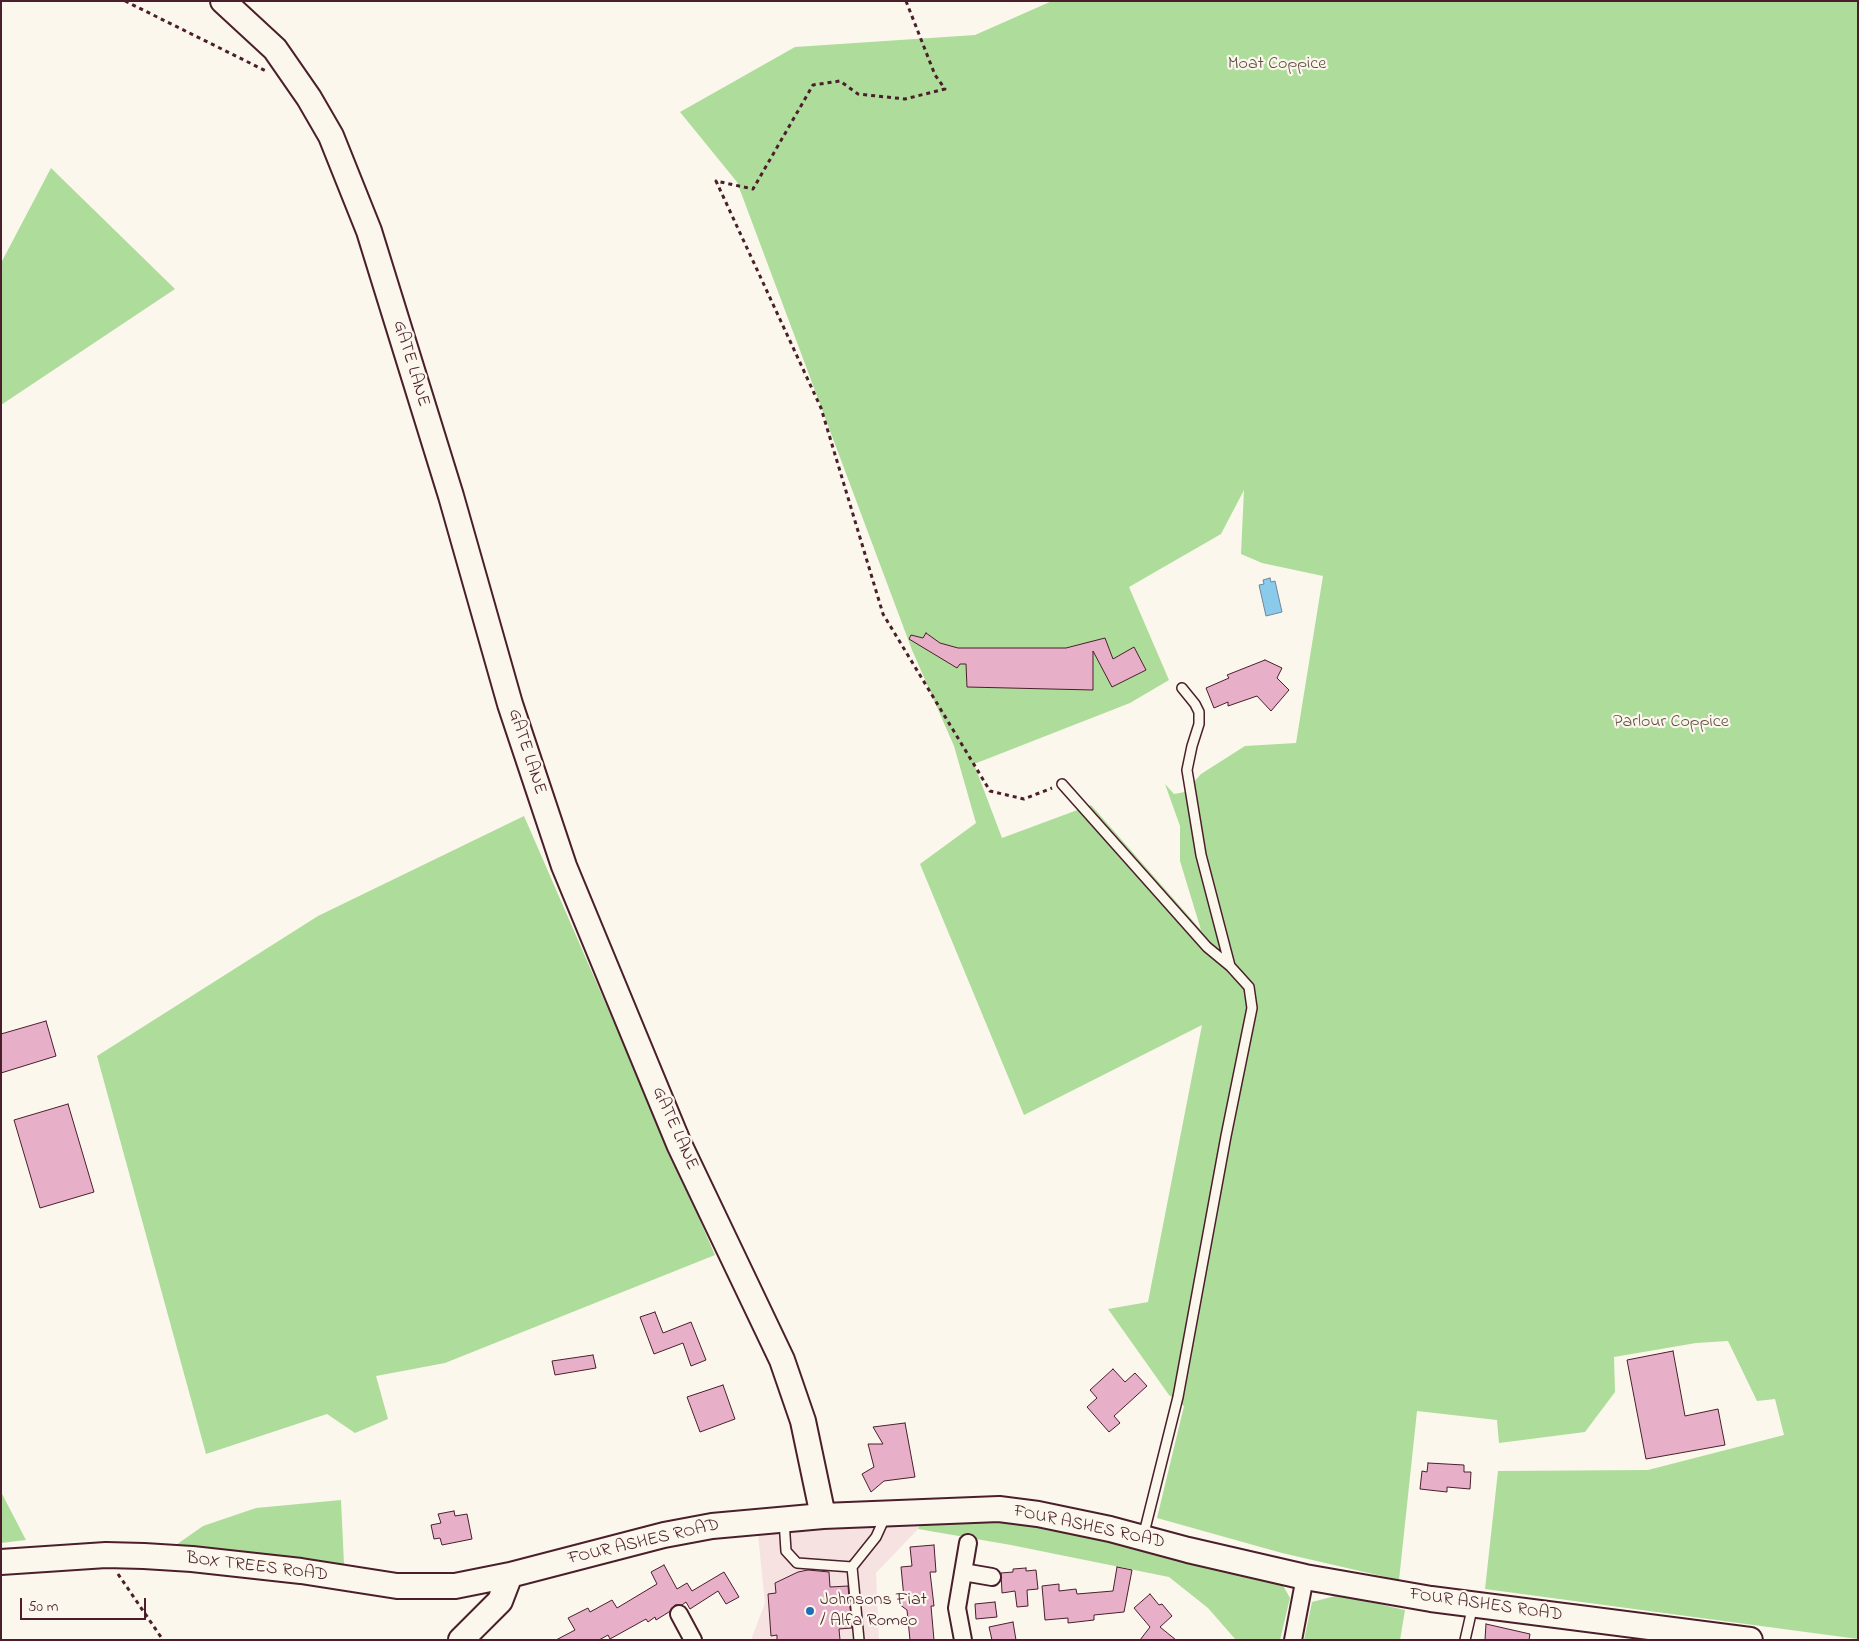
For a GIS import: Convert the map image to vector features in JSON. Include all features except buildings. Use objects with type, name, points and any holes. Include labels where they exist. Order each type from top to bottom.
[{"type":"street","name":"GATE LANE","points":[[223,1],[275,49],[309,98],[331,136],[369,231],[451,496],[510,704],[564,866],[679,1144],[782,1360],[803,1421],[823,1516]]},
{"type":"street","name":"FOUR ASHES ROAD","points":[[510,1575],[664,1535],[712,1526],[823,1516],[999,1509],[1038,1514],[1110,1529],[1188,1550],[1305,1577],[1431,1599],[1750,1640]]},
{"type":"street","points":[[963,1640],[957,1608],[968,1543]]},
{"type":"street","name":"BOX TREES ROAD","points":[[1,1562],[106,1555],[192,1559],[301,1571],[397,1586],[455,1586],[510,1575]]},
{"type":"street","points":[[963,1572],[992,1577]]},
{"type":"street","points":[[461,1640],[500,1601],[510,1575]]},
{"type":"street","points":[[1293,1640],[1305,1577]]},
{"type":"street","points":[[680,1614],[690,1639]]},
{"type":"lane","points":[[1182,688],[1199,712],[1199,724],[1187,770],[1201,855],[1230,966]]},
{"type":"lane","points":[[1062,784],[1206,948],[1230,966],[1249,987],[1252,1008],[1178,1397],[1143,1538]]},
{"type":"lane","points":[[859,1640],[852,1567],[876,1537],[887,1513]]},
{"type":"lane","points":[[784,1519],[786,1551],[797,1563],[852,1567]]},
{"type":"lane","points":[[1465,1640],[1473,1605]]},
{"type":"path","points":[[126,1],[268,72]]},
{"type":"path","points":[[906,1],[935,76],[945,89],[906,99],[858,94],[840,81],[813,85],[753,189],[716,181],[821,408],[883,614],[990,791],[1024,799],[1062,784]]},
{"type":"path","points":[[106,1555],[163,1640]]},
{"type":"shaded area","points":[[921,1523],[918,1529],[876,1573],[879,1640],[751,1640],[765,1603],[758,1535]]},
{"type":"green space","points":[[1052,1],[1858,1],[1858,1639],[1485,1589],[1498,1471],[1648,1470],[1784,1435],[1775,1399],[1757,1401],[1728,1341],[1696,1343],[1614,1357],[1615,1392],[1585,1432],[1499,1443],[1497,1420],[1417,1411],[1399,1580],[1282,1553],[1157,1518],[1184,1406],[1169,1395],[1108,1309],[1148,1302],[1202,1025],[1024,1115],[920,864],[976,823],[954,746],[912,650],[737,182],[680,112],[795,47],[975,35]],"holes":[[[1244,490],[1241,554],[1262,563],[1323,576],[1296,743],[1245,746],[1201,774],[1185,792],[1174,794],[1165,784],[1180,826],[1180,861],[1201,930],[1091,805],[1002,838],[974,764],[1130,703],[1169,680],[1129,587],[1221,534]]]},
{"type":"green space","points":[[51,168],[175,289],[1,405],[1,263]]},
{"type":"green space","points":[[524,816],[715,1255],[445,1363],[376,1376],[388,1419],[355,1433],[327,1414],[206,1454],[97,1056],[318,916]]},
{"type":"green space","points":[[1,1492],[26,1540],[1,1543]]},
{"type":"green space","points":[[341,1500],[344,1565],[228,1554],[176,1545],[203,1526],[256,1508]]},
{"type":"green space","points":[[960,1520],[1010,1521],[1047,1525],[1281,1582],[1290,1598],[1280,1640],[1236,1640],[1208,1608],[1169,1577],[1011,1545],[918,1529],[921,1523]]},
{"type":"green space","points":[[1339,1595],[1405,1610],[1400,1640],[1304,1640],[1312,1602]]},
{"type":"water","points":[[1270,578],[1271,582],[1275,581],[1282,612],[1266,616],[1259,585],[1264,584],[1263,580]]},
{"type":"place","name":"Johnsons Fiat / Alfa Romeo","points":[[810,1611]]},
{"type":"park label","name":"Moat Coppice","points":[[1277,65]]},
{"type":"park label","name":"Parlour Coppice","points":[[1671,723]]}]
